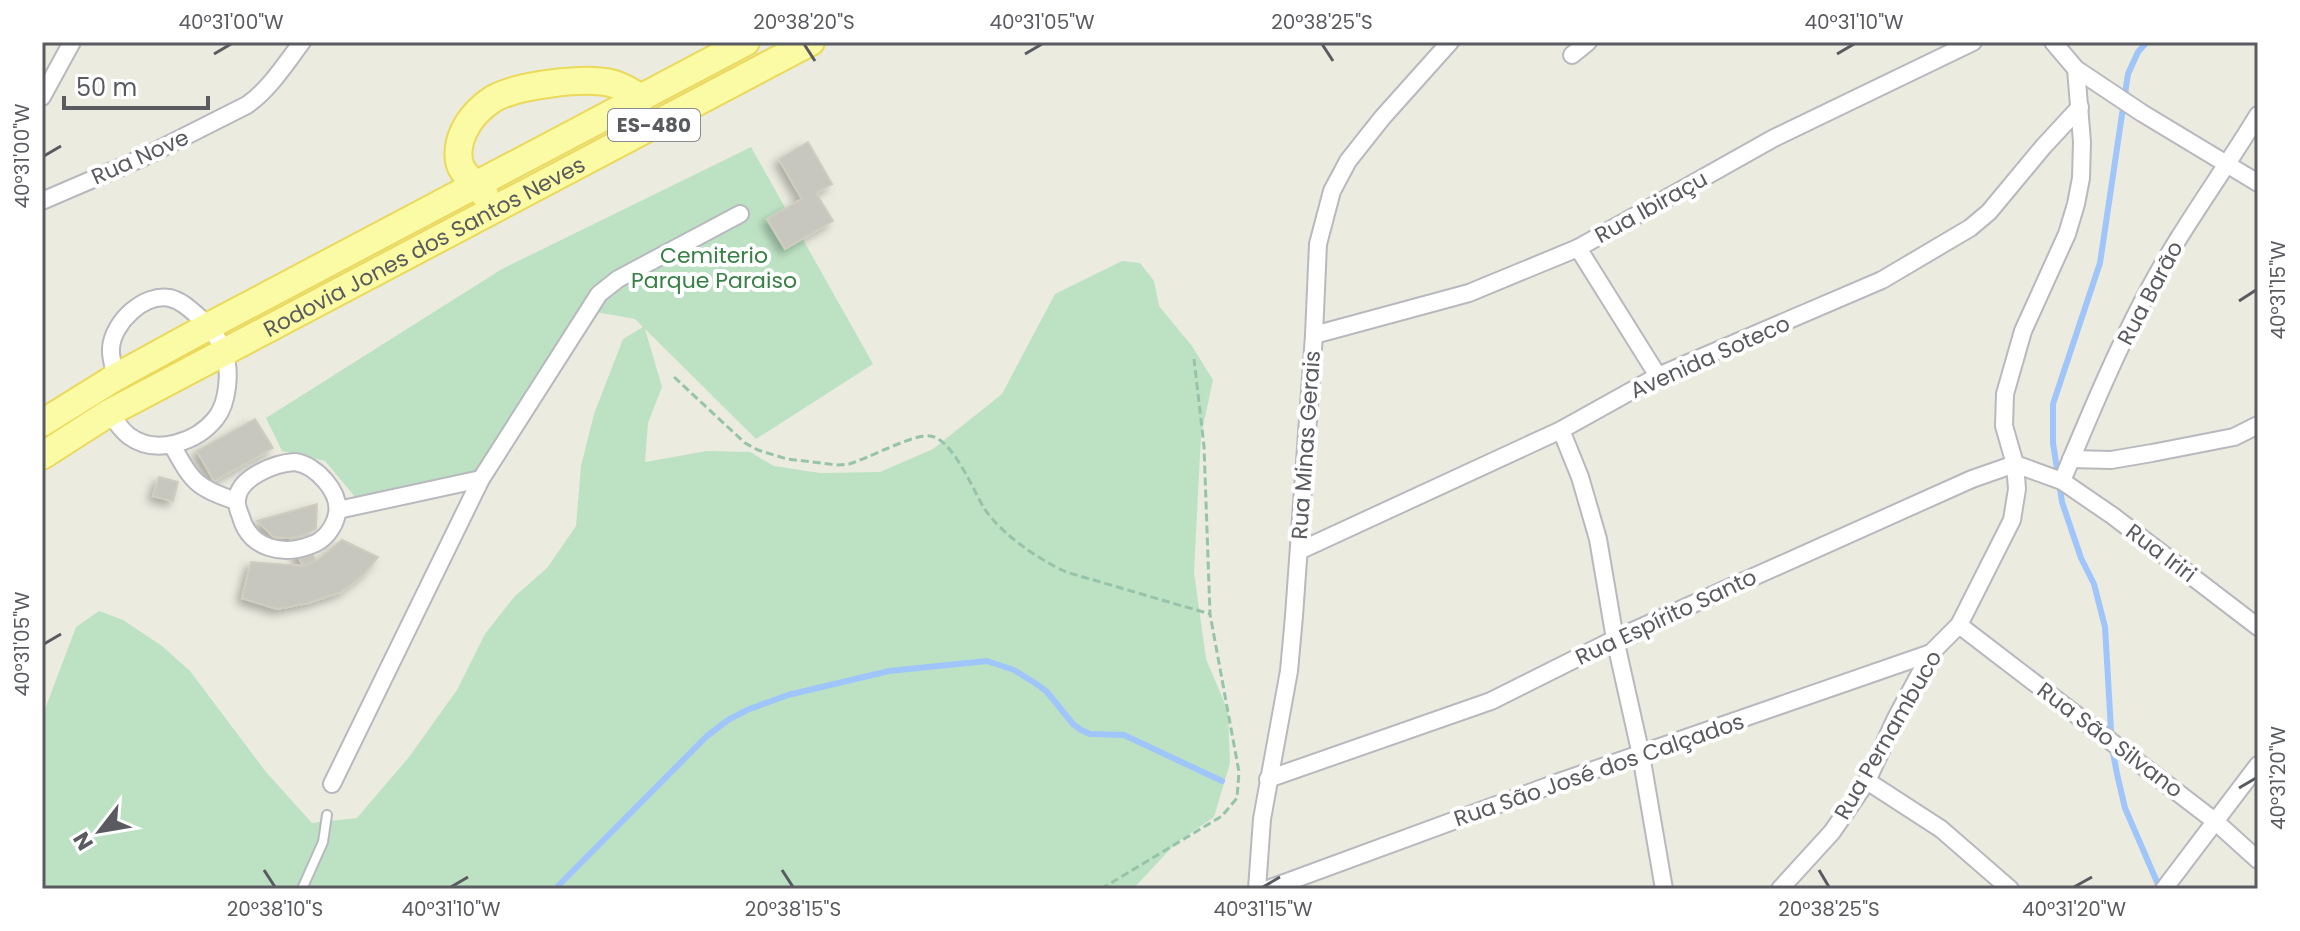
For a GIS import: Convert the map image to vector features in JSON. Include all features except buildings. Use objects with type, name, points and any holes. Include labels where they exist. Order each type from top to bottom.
[{"type":"main road","name":"Rodovia Jones dos Santos Neves","points":[[42,423],[116,377],[209,326],[746,42]]},
{"type":"main road","name":"Rodovia Jones dos Santos Neves","points":[[42,456],[109,413],[811,42]]},
{"type":"main road","points":[[497,208],[461,167],[459,156],[461,138],[469,121],[495,98],[546,85],[589,81],[612,83],[642,98]]},
{"type":"street","points":[[42,97],[72,42]]},
{"type":"street","name":"Rua Nove","points":[[42,201],[142,158],[254,101],[302,42]]},
{"type":"street","name":"Rua Minas Gerais","points":[[1257,889],[1268,779],[1289,671],[1318,244],[1332,191],[1348,161],[1450,42]]},
{"type":"street","points":[[1572,55],[1588,42]]},
{"type":"street","name":"Rua Ibiraçu","points":[[1314,335],[1469,293],[1578,248],[1774,138],[1973,42]]},
{"type":"street","points":[[2053,42],[2076,69],[2258,183]]},
{"type":"street","name":"Rua Pernambuco","points":[[1779,887],[1832,832],[1867,781],[1931,653],[1959,625],[2012,520],[2017,489],[2015,464],[2004,426],[2005,394],[2023,331],[2073,219],[2081,178],[2076,69]]},
{"type":"street","name":"Avenida Soteco","points":[[1299,551],[1561,430],[1658,376],[1882,280],[1970,228],[1989,212],[2080,107]]},
{"type":"street","name":"Rua Barão","points":[[2062,481],[2101,388],[2145,296],[2258,115]]},
{"type":"street","points":[[332,784],[481,479],[599,294],[618,279],[740,214]]},
{"type":"street","points":[[1578,248],[1658,376]]},
{"type":"street","points":[[109,413],[129,436],[151,446],[172,445],[198,432],[217,416],[225,397],[225,354],[209,326],[176,299],[163,297],[142,304],[119,324],[110,350],[116,377]]},
{"type":"street","points":[[2071,459],[2111,460],[2152,453],[2234,437],[2258,425]]},
{"type":"street","points":[[1561,430],[1598,539],[1664,889]]},
{"type":"street","points":[[172,445],[197,484],[236,501]]},
{"type":"street","points":[[295,462],[305,463],[321,476],[332,491],[338,510],[334,525],[317,543],[287,551],[265,546],[248,533],[236,501],[239,491],[256,475],[283,463],[295,462]]},
{"type":"street","points":[[2015,464],[2062,481]]},
{"type":"street","name":"Rua Espírito Santo","points":[[1268,779],[1491,701],[1615,639],[1972,479],[2015,464]]},
{"type":"street","points":[[338,510],[481,479]]},
{"type":"street","name":"Rua Iriri","points":[[2062,481],[2258,627]]},
{"type":"street","name":"Rua São Silvano","points":[[1959,625],[2216,822],[2258,860]]},
{"type":"street","name":"Rua São José dos Calçados","points":[[1268,889],[1559,782],[1931,653]]},
{"type":"street","points":[[2164,889],[2258,765]]},
{"type":"street","points":[[1867,781],[1941,829],[2010,889]]},
{"type":"lane","points":[[302,889],[323,842],[327,815]]},
{"type":"path","points":[[1101,889],[1222,816],[1237,798],[1236,756],[1210,614],[1204,446],[1194,359]]},
{"type":"path","points":[[674,377],[745,443],[776,457],[849,464],[922,436],[935,437],[951,451],[995,521],[1047,563],[1066,572],[1210,614]]},
{"type":"green space","name":"Cemiterio Parque Paraiso","points":[[751,147],[873,364],[756,439],[645,329],[662,387],[648,423],[645,462],[707,451],[750,452],[774,466],[820,473],[880,472],[933,449],[1002,394],[1055,294],[1122,261],[1140,263],[1154,281],[1159,306],[1192,346],[1213,380],[1201,436],[1194,572],[1206,659],[1228,711],[1230,763],[1214,817],[1176,843],[1133,889],[42,889],[42,717],[76,627],[99,611],[123,620],[162,646],[190,671],[266,772],[312,823],[357,818],[409,757],[457,690],[485,634],[514,597],[547,568],[576,526],[581,466],[594,414],[623,339],[643,327],[635,319],[584,310],[485,469],[356,498],[325,461],[282,451],[266,418],[502,269]]},
{"type":"waterway","points":[[2147,42],[2138,52],[2128,74],[2100,263],[2053,404],[2053,443],[2062,502],[2081,558],[2094,584],[2105,627],[2112,747],[2125,808],[2160,889]]},
{"type":"waterway","points":[[555,889],[707,736],[728,720],[788,695],[889,671],[987,661],[1014,670],[1038,685],[1081,730],[1090,734],[1124,735],[1222,781]]}]
